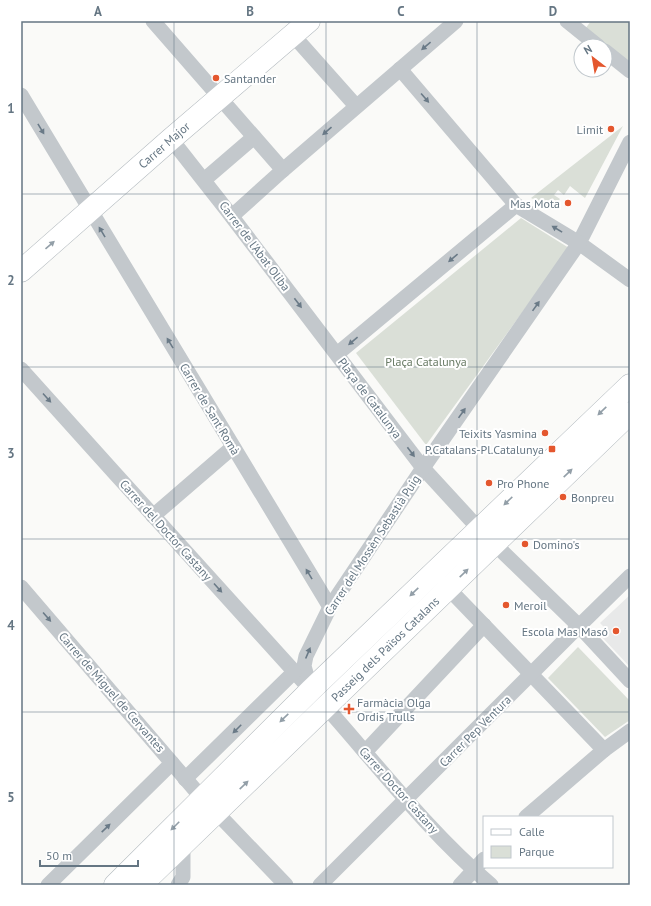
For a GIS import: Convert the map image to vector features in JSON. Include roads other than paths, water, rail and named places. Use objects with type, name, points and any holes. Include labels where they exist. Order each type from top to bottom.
[{"type":"main road","name":"Carrer Major","points":[[21,271],[300,28]]},
{"type":"main road","points":[[115,885],[209,805],[311,690],[486,537],[630,385]]},
{"type":"main road","name":"Passeig dels Països Catalans","points":[[141,885],[183,844],[209,805],[325,707],[448,588],[486,537],[630,413]]},
{"type":"street","points":[[153,21],[283,170]]},
{"type":"street","points":[[232,216],[356,106],[456,21]]},
{"type":"street","points":[[567,21],[588,38]]},
{"type":"street","points":[[300,28],[356,106]]},
{"type":"street","points":[[613,57],[630,71]]},
{"type":"street","points":[[400,69],[516,205],[579,243],[630,280]]},
{"type":"street","name":"Carrer de Sant Romà","points":[[21,96],[330,608]]},
{"type":"street","points":[[204,180],[254,137]]},
{"type":"street","name":"Carrer de l'Abat Oliba","points":[[171,139],[232,216],[337,354]]},
{"type":"street","points":[[630,142],[579,243],[423,468],[486,537],[579,626],[630,681]]},
{"type":"street","name":"Plaça de Catalunya","points":[[423,468],[337,354],[516,205]]},
{"type":"street","name":"Carrer del Doctor Castany","points":[[21,369],[311,690]]},
{"type":"street","points":[[153,516],[233,447]]},
{"type":"street","name":"Carrer del Mossèn Sebastià Puig","points":[[311,690],[304,666],[306,656],[330,608],[423,468]]},
{"type":"street","name":"Carrer Pep Ventura","points":[[320,885],[630,576]]},
{"type":"street","name":"Carrer de Miguel de Cervantes","points":[[21,588],[209,805],[286,885]]},
{"type":"street","points":[[448,588],[604,750]]},
{"type":"street","points":[[365,752],[484,626]]},
{"type":"street","points":[[186,779],[294,672]]},
{"type":"street","name":"Carrer Doctor Castany","points":[[311,690],[406,800],[473,870],[491,885]]},
{"type":"street","points":[[527,816],[604,750],[630,731]]},
{"type":"street","points":[[48,885],[172,763]]},
{"type":"street","points":[[178,885],[183,877],[183,844]]},
{"type":"street","points":[[460,885],[483,860]]},
{"type":"place","name":"Santander","points":[[216,78]]},
{"type":"place","name":"Limit","points":[[611,129]]},
{"type":"place","name":"Mas Mota","points":[[568,203]]},
{"type":"place","name":"Teixits Yasmina","points":[[545,433]]},
{"type":"place","name":"P.Catalans-Pl.Catalunya","points":[[552,449]]},
{"type":"place","name":"Pro Phone","points":[[489,483]]},
{"type":"place","name":"Bonpreu","points":[[563,497]]},
{"type":"place","name":"Domino's","points":[[525,544]]},
{"type":"place","name":"Meroil","points":[[506,605]]},
{"type":"place","name":"Escola Mas Masó","points":[[616,631]]},
{"type":"place","name":"Farmàcia Olga Ordis Trulls","points":[[349,709]]},
{"type":"park label","name":"Plaça Catalunya","points":[[426,361]]}]
